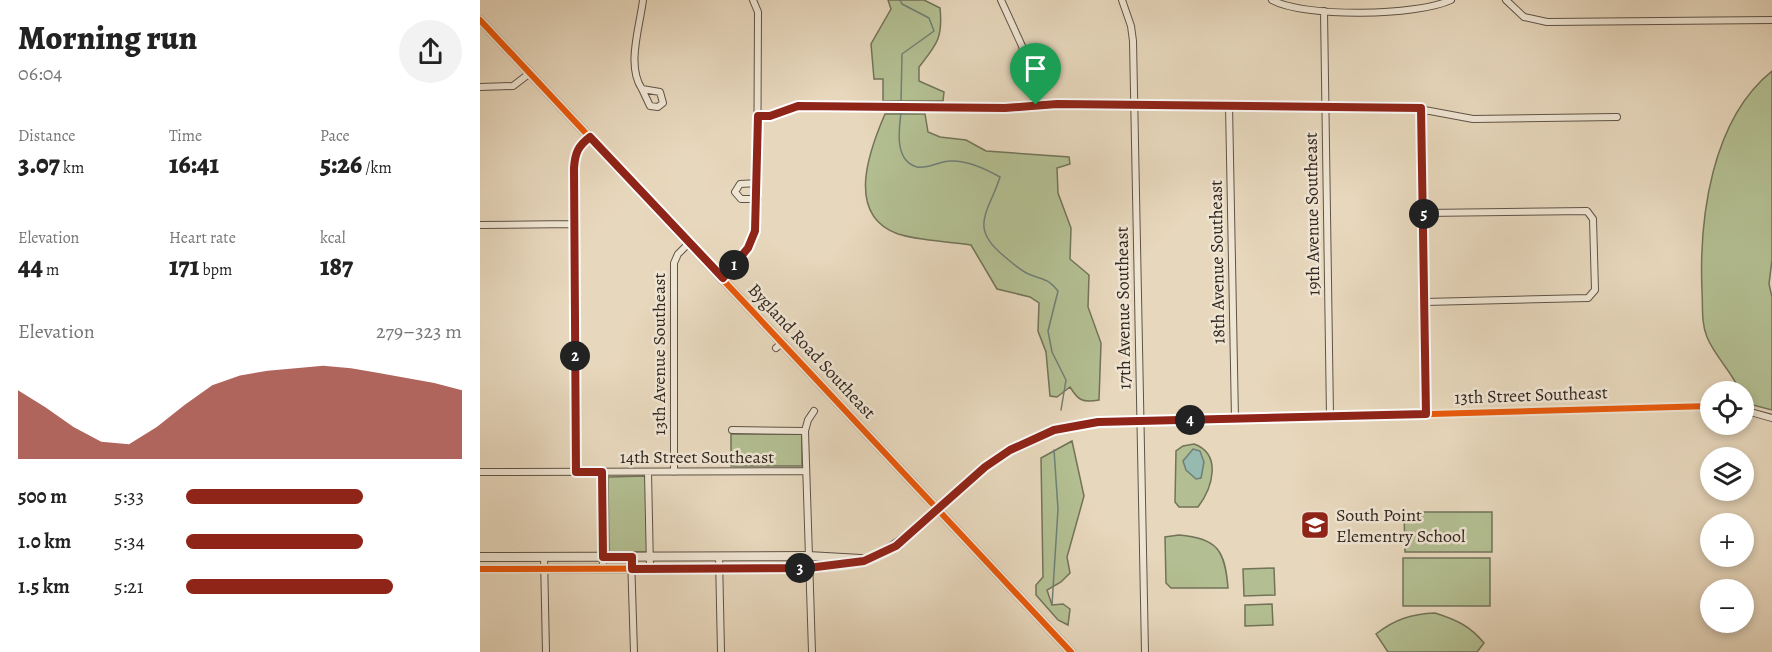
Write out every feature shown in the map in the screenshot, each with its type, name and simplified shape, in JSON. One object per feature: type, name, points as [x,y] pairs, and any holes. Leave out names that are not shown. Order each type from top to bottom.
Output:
[{"type":"street","points":[[642,89],[636,79],[634,66],[643,0]]},
{"type":"street","points":[[723,278],[753,239],[758,200],[758,12],[753,0]]},
{"type":"street","points":[[1001,0],[1022,46],[1036,105]]},
{"type":"street","name":"17th Avenue Southeast","points":[[1122,0],[1131,26],[1134,105],[1145,652]]},
{"type":"street","points":[[1272,0],[1298,10],[1324,11],[1412,10],[1438,6],[1451,0]]},
{"type":"street","points":[[1506,0],[1524,16],[1547,22],[1772,20]]},
{"type":"street","name":"19th Avenue Southeast","points":[[1324,11],[1330,416]]},
{"type":"street","name":"Bygland Road Southeast","points":[[480,20],[1071,652]]},
{"type":"street","points":[[480,87],[513,86],[530,73]]},
{"type":"street","points":[[758,116],[770,116],[798,106],[1005,108],[1036,105],[1325,105],[1421,108],[1473,118],[1617,117]]},
{"type":"street","name":"18th Avenue Southeast","points":[[1229,105],[1235,418]]},
{"type":"street","points":[[1421,108],[1426,414]]},
{"type":"street","points":[[576,472],[574,224],[576,153],[590,137]]},
{"type":"street","points":[[758,183],[740,184],[735,192],[741,199],[758,200]]},
{"type":"street","points":[[1424,213],[1587,211],[1593,219],[1595,290],[1588,298],[1425,302]]},
{"type":"street","points":[[480,225],[574,224]]},
{"type":"street","name":"13th Avenue Southeast","points":[[674,472],[674,263],[678,254],[690,242]]},
{"type":"street","points":[[776,348],[783,342]]},
{"type":"street","name":"13th Street Southeast","points":[[938,508],[985,467],[1035,438],[1083,424],[1700,406]]},
{"type":"street","points":[[812,652],[805,431],[807,420],[814,411]]},
{"type":"street","points":[[1754,413],[1772,418]]},
{"type":"street","points":[[732,430],[805,431]]},
{"type":"street","name":"14th Street Southeast","points":[[480,472],[806,471]]},
{"type":"street","points":[[602,472],[603,569]]},
{"type":"street","points":[[648,472],[650,568]]},
{"type":"street","points":[[480,569],[808,568],[855,564],[875,558],[896,546],[938,508]]},
{"type":"street","points":[[719,556],[721,652]]},
{"type":"street","points":[[480,557],[808,556],[875,558]]},
{"type":"street","points":[[544,557],[546,652]]},
{"type":"street","points":[[632,557],[634,652]]},
{"type":"green space","points":[[888,0],[924,0],[940,8],[939,34],[934,46],[919,67],[919,81],[944,92],[943,101],[883,101],[883,79],[874,79],[871,44],[891,9]]},
{"type":"green space","points":[[1772,71],[1772,260],[1769,284],[1772,297],[1772,410],[1754,405],[1754,381],[1734,381],[1710,344],[1703,320],[1703,233],[1713,172],[1722,143],[1735,116],[1751,92]]},
{"type":"green space","points":[[885,114],[925,114],[928,132],[940,137],[966,140],[986,151],[1069,157],[1070,164],[1057,168],[1058,193],[1071,228],[1070,259],[1089,275],[1088,307],[1101,343],[1099,400],[1081,400],[1070,387],[1057,397],[1050,396],[1046,352],[1038,331],[1039,303],[1030,297],[997,289],[971,245],[898,234],[882,225],[871,212],[866,197],[868,163]]},
{"type":"green space","points":[[731,434],[802,434],[802,466],[731,466]]},
{"type":"green space","points":[[1072,441],[1084,496],[1067,557],[1070,573],[1061,582],[1047,590],[1052,605],[1063,604],[1070,609],[1068,625],[1058,620],[1036,595],[1036,585],[1043,577],[1041,458]]},
{"type":"green space","points":[[1194,444],[1209,455],[1212,463],[1211,481],[1198,507],[1179,507],[1175,502],[1176,451],[1183,446]]},
{"type":"green space","points":[[647,476],[649,552],[609,552],[608,477]]},
{"type":"green space","points":[[1404,512],[1492,512],[1492,552],[1405,552]]},
{"type":"green space","points":[[1179,535],[1203,539],[1217,549],[1225,565],[1228,588],[1171,588],[1166,583],[1165,537]]},
{"type":"green space","points":[[1403,558],[1490,558],[1490,606],[1403,606]]},
{"type":"green space","points":[[1274,568],[1275,595],[1244,596],[1243,569]]},
{"type":"green space","points":[[1272,604],[1273,625],[1245,626],[1245,605]]},
{"type":"green space","points":[[1435,613],[1462,624],[1484,643],[1477,652],[1388,652],[1376,634],[1404,618]]},
{"type":"water","points":[[1193,449],[1200,451],[1204,462],[1201,478],[1196,479],[1186,470],[1183,461]]},
{"type":"waterway","points":[[900,0],[902,4],[929,18],[934,31],[902,54],[901,102]]},
{"type":"waterway","points":[[901,113],[899,127],[901,151],[910,164],[921,167],[946,161],[963,162],[1000,177],[984,219],[984,227],[993,246],[1010,262],[1028,274],[1049,282],[1058,291],[1048,331],[1052,352],[1066,380],[1061,410]]},
{"type":"waterway","points":[[1052,605],[1058,509],[1054,450]]},
{"type":"cycle path","points":[[480,20],[1071,652]]},
{"type":"cycle path","points":[[480,569],[808,568],[857,563],[885,553],[900,543],[973,477],[1006,454],[1043,435],[1083,424],[1700,406]]},
{"type":"place","name":"South Point Elementry School","points":[[1315,525]]},
{"type":"route","points":[[1036,105],[1311,105],[1421,108],[1426,414],[1098,422],[1063,428],[1022,444],[997,458],[896,546],[879,556],[855,564],[808,568],[632,569],[632,557],[603,557],[602,472],[576,472],[574,168],[578,148],[590,137],[723,278],[748,248],[757,222],[758,116],[770,116],[787,108],[798,106],[1019,108],[1036,105]]}]
